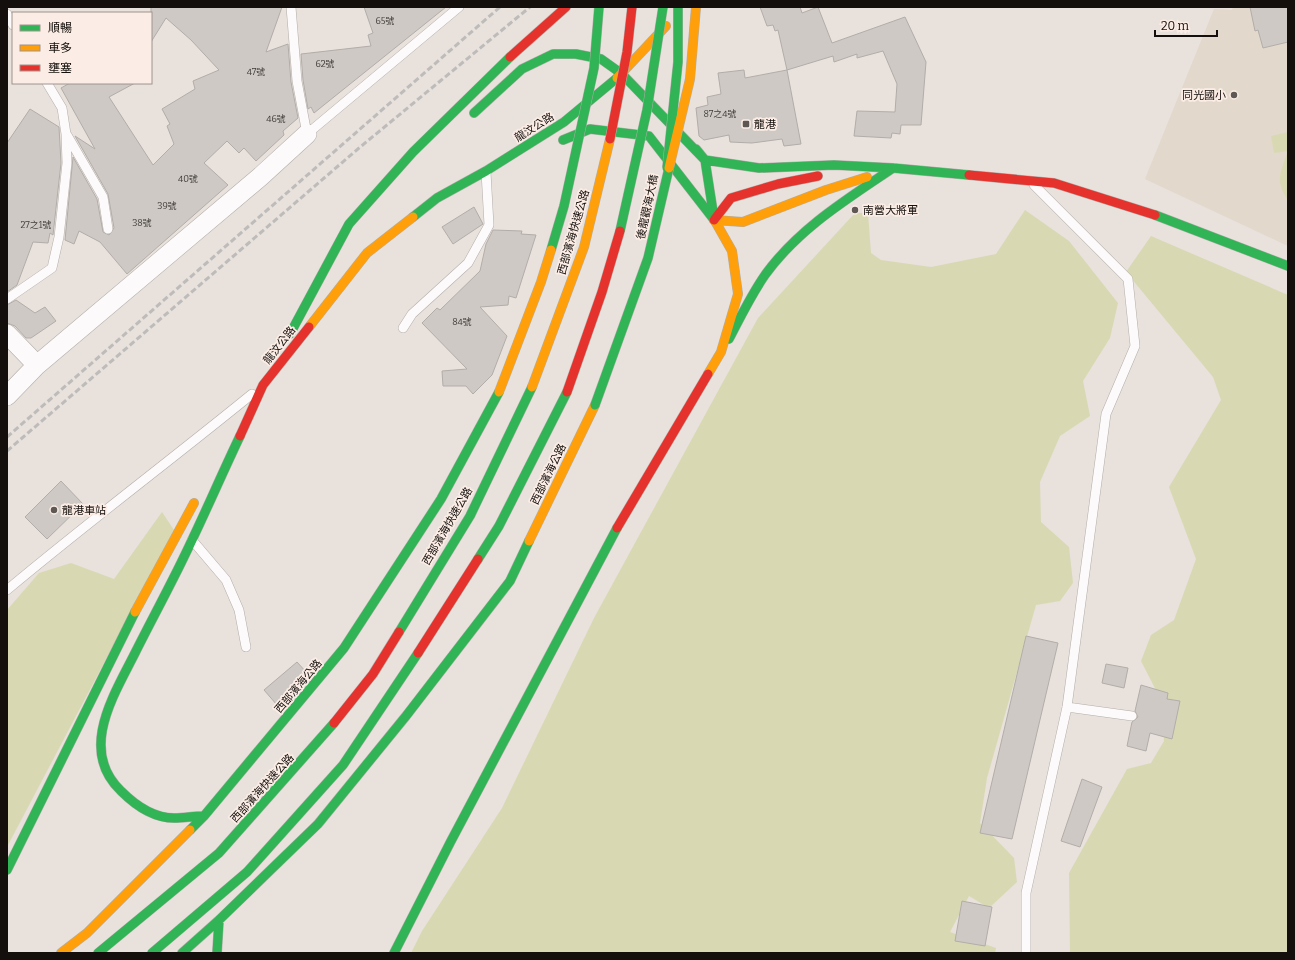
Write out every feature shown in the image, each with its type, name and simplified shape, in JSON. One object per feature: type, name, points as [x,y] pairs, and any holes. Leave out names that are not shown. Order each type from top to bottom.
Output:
[{"type":"main road","name":"龍汶公路","points":[[263,385],[349,224],[413,152],[524,43],[566,7]]},
{"type":"main road","name":"西部濱海公路","points":[[61,953],[87,933],[204,816],[344,648],[441,499],[499,392],[540,282],[564,206],[594,68],[599,7]]},
{"type":"main road","name":"西部濱海快速公路","points":[[98,953],[219,853],[317,744],[373,674],[470,516],[532,387],[558,321],[584,247],[614,121],[627,52],[632,7]]},
{"type":"main road","points":[[152,953],[247,872],[343,765],[396,688],[499,526],[567,392],[606,279],[621,229],[643,132],[656,67],[663,7]]},
{"type":"main road","points":[[622,74],[653,26],[670,7]]},
{"type":"main road","points":[[668,168],[678,62],[678,7]]},
{"type":"main road","name":"龍汶公路","points":[[263,385],[367,253],[438,198],[486,171],[564,122],[622,74],[684,7]]},
{"type":"main road","points":[[690,7],[661,46],[651,75],[657,99],[705,160],[714,220]]},
{"type":"main road","name":"後龍觀海大橋","points":[[595,405],[648,258],[690,79],[696,7]]},
{"type":"main road","points":[[468,116],[522,69],[553,54],[576,54],[601,59],[622,74],[705,160],[760,168],[834,165],[893,168],[1028,179],[1054,183],[1162,217],[1288,266]]},
{"type":"main road","points":[[622,74],[649,136],[714,220],[732,251],[738,294],[721,352]]},
{"type":"main road","points":[[413,152],[450,128]]},
{"type":"main road","points":[[556,143],[590,129],[649,136]]},
{"type":"main road","points":[[486,171],[535,151]]},
{"type":"main road","points":[[714,220],[743,222],[826,190],[893,168]]},
{"type":"main road","points":[[714,220],[731,198],[778,184],[827,174],[893,168]]},
{"type":"main road","points":[[394,953],[451,841],[620,523],[770,269],[795,240],[830,210],[893,168]]},
{"type":"main road","points":[[218,460],[263,385]]},
{"type":"main road","points":[[204,816],[170,818],[149,811],[127,798],[110,780],[102,759],[103,730],[107,708],[192,540],[263,385]]},
{"type":"main road","name":"西部濱海公路","points":[[182,953],[219,920],[318,824],[406,716],[510,581],[595,405]]},
{"type":"main road","points":[[7,870],[143,596],[199,494]]},
{"type":"main road","points":[[217,953],[219,920]]},
{"type":"street","points":[[7,396],[37,365],[260,177],[307,134]]},
{"type":"street","points":[[7,334],[37,365]]},
{"type":"lane","points":[[291,7],[297,81],[307,134],[459,7]]},
{"type":"lane","points":[[7,14],[12,23]]},
{"type":"lane","points":[[7,299],[52,268],[59,237],[67,163],[66,134],[62,108],[48,84]]},
{"type":"lane","points":[[66,134],[103,197],[108,229]]},
{"type":"lane","points":[[403,328],[412,314],[468,263],[489,225],[486,171]]},
{"type":"lane","points":[[1026,953],[1026,894],[1067,707],[1106,414],[1135,346],[1128,279],[1028,179]]},
{"type":"lane","points":[[7,590],[71,537],[101,515],[263,385]]},
{"type":"lane","points":[[192,540],[226,580],[239,610],[246,647]]},
{"type":"lane","points":[[1067,707],[1132,716]]},
{"type":"shaded area","name":"同光國小","points":[[1233,7],[1288,7],[1288,246],[1145,179],[1214,9],[1232,10]]},
{"type":"green space","points":[[1288,132],[1288,151],[1274,153],[1271,136]]},
{"type":"green space","points":[[1288,151],[1288,200],[1281,187],[1280,176]]},
{"type":"green space","points":[[1025,210],[1069,241],[1118,303],[1110,338],[1083,381],[1090,416],[1060,436],[1040,482],[1041,522],[1069,547],[1073,583],[1060,601],[1036,605],[987,778],[980,823],[1014,858],[1017,882],[989,908],[969,896],[950,932],[996,948],[995,953],[411,953],[422,931],[502,808],[594,618],[758,318],[855,213],[868,213],[871,253],[881,260],[931,267],[996,254]]},
{"type":"green space","points":[[1151,236],[1288,295],[1288,953],[1070,953],[1069,873],[1127,769],[1151,763],[1164,741],[1162,702],[1141,661],[1151,635],[1174,620],[1196,559],[1169,487],[1221,400],[1213,377],[1126,272]]},
{"type":"green space","points":[[162,512],[174,530],[7,847],[7,610],[39,573],[71,563],[114,579]]},
{"type":"building","points":[[151,7],[282,7],[266,52],[288,44],[291,82],[298,118],[283,131],[284,135],[256,161],[244,148],[239,153],[227,141],[204,163],[228,185],[127,274],[100,242],[79,231],[74,244],[65,240],[73,157],[97,199],[103,232],[109,235],[114,228],[108,194],[75,136],[95,149],[61,88],[68,84],[133,84],[109,97],[153,165],[174,144],[167,126],[170,124],[162,109],[195,89],[193,81],[219,70],[191,40],[166,18],[152,40]]},
{"type":"building","points":[[364,7],[446,7],[314,113],[311,107],[308,109],[303,80],[301,54],[371,46],[368,35],[373,33]]},
{"type":"building","points":[[760,7],[800,7],[802,13],[818,7],[832,43],[905,17],[926,62],[921,125],[901,125],[900,134],[892,133],[891,138],[854,136],[857,111],[895,112],[897,84],[883,51],[857,58],[857,54],[834,62],[833,56],[787,70],[778,30],[775,31],[773,25],[767,26]]},
{"type":"building","points":[[1250,7],[1288,7],[1288,42],[1263,48],[1258,30],[1255,31]]},
{"type":"building","points":[[744,70],[745,78],[787,70],[801,144],[784,146],[782,139],[752,143],[730,142],[729,135],[704,140],[699,136],[696,108],[708,105],[707,97],[721,94],[718,73]]},
{"type":"building","points":[[30,109],[59,127],[61,163],[53,235],[50,233],[48,243],[33,242],[17,285],[7,292],[7,143]]},
{"type":"building","points":[[474,207],[483,224],[453,244],[442,227]]},
{"type":"building","points":[[493,230],[522,231],[521,234],[536,235],[516,298],[509,296],[508,305],[480,307],[507,336],[492,375],[473,394],[466,386],[443,386],[442,371],[467,369],[422,323],[437,308],[440,310],[480,271],[486,244]]},
{"type":"building","points":[[16,300],[35,313],[45,307],[56,321],[31,338],[26,338],[15,326],[7,323],[7,305]]},
{"type":"building","name":"龍港車站","points":[[61,481],[83,504],[47,539],[25,517]]},
{"type":"building","points":[[1026,636],[1058,643],[1012,839],[980,833]]},
{"type":"building","points":[[297,662],[307,673],[290,693],[277,705],[264,690]]},
{"type":"building","points":[[1106,664],[1128,668],[1124,688],[1102,683]]},
{"type":"building","points":[[1141,685],[1168,693],[1167,699],[1180,701],[1172,739],[1150,733],[1146,751],[1127,746],[1132,722],[1138,717],[1135,711]]},
{"type":"building","points":[[1082,779],[1102,787],[1080,847],[1061,841]]},
{"type":"building","points":[[962,901],[992,907],[985,946],[955,941]]},
{"type":"railway","points":[[7,437],[500,7]]},
{"type":"railway","points":[[7,451],[359,148],[530,7]]},
{"type":"traffic: fast","points":[[551,250],[564,206],[594,68],[599,7]]},
{"type":"traffic: fast","points":[[620,231],[647,110],[663,7]]},
{"type":"traffic: fast","points":[[667,168],[678,62],[678,7]]},
{"type":"traffic: fast","points":[[474,113],[522,69],[553,54],[576,54],[601,59],[622,74],[705,160]]},
{"type":"traffic: fast","points":[[290,334],[349,224],[413,152],[510,57]]},
{"type":"traffic: fast","points":[[413,217],[437,198],[486,171],[564,122],[617,78]]},
{"type":"traffic: fast","points":[[563,140],[590,129],[649,136],[715,221]]},
{"type":"traffic: fast","points":[[696,149],[705,160],[714,218]]},
{"type":"traffic: fast","points":[[705,160],[759,168],[834,165],[893,168],[969,175]]},
{"type":"traffic: fast","points":[[595,405],[648,258],[669,168]]},
{"type":"traffic: fast","points":[[729,339],[765,275],[792,243],[841,203],[893,168]]},
{"type":"traffic: fast","points":[[1155,215],[1288,266]]},
{"type":"traffic: fast","points":[[399,632],[470,516],[532,387]]},
{"type":"traffic: fast","points":[[190,830],[204,816],[344,648],[441,499],[499,392]]},
{"type":"traffic: fast","points":[[478,559],[499,526],[567,392]]},
{"type":"traffic: fast","points":[[204,816],[178,818],[159,816],[145,810],[132,801],[121,791],[108,775],[102,758],[101,740],[104,722],[110,704],[200,523],[240,436]]},
{"type":"traffic: fast","points":[[394,953],[451,841],[617,528]]},
{"type":"traffic: fast","points":[[182,953],[219,920],[318,824],[406,716],[510,581],[529,541]]},
{"type":"traffic: fast","points":[[7,870],[135,612]]},
{"type":"traffic: fast","points":[[152,953],[247,872],[343,765],[418,653]]},
{"type":"traffic: fast","points":[[98,953],[219,853],[334,723]]},
{"type":"traffic: fast","points":[[217,953],[219,920]]},
{"type":"traffic: slow","points":[[669,168],[690,79],[696,7]]},
{"type":"traffic: slow","points":[[617,78],[666,26]]},
{"type":"traffic: slow","points":[[532,387],[584,247],[610,139]]},
{"type":"traffic: slow","points":[[714,220],[743,222],[826,190],[867,177]]},
{"type":"traffic: slow","points":[[309,327],[367,253],[413,217]]},
{"type":"traffic: slow","points":[[708,374],[721,352],[738,294],[732,251],[715,221]]},
{"type":"traffic: slow","points":[[499,392],[541,282],[551,250]]},
{"type":"traffic: slow","points":[[529,541],[595,405]]},
{"type":"traffic: slow","points":[[135,612],[194,503]]},
{"type":"traffic: slow","points":[[61,953],[87,933],[190,830]]},
{"type":"traffic: jam","points":[[510,57],[566,7]]},
{"type":"traffic: jam","points":[[610,139],[627,52],[632,7]]},
{"type":"traffic: jam","points":[[969,175],[1054,183],[1155,215]]},
{"type":"traffic: jam","points":[[714,220],[731,198],[778,184],[818,176]]},
{"type":"traffic: jam","points":[[567,392],[602,292],[620,231]]},
{"type":"traffic: jam","points":[[240,436],[263,385],[309,327]]},
{"type":"traffic: jam","points":[[617,528],[708,374]]},
{"type":"traffic: jam","points":[[418,653],[478,559]]},
{"type":"traffic: jam","points":[[334,723],[373,674],[399,632]]},
{"type":"place","name":"同光國小","points":[[1234,95]]},
{"type":"place","name":"龍港","points":[[746,124]]},
{"type":"place","name":"南營大將軍","points":[[855,210]]},
{"type":"place","name":"龍港車站","points":[[54,510]]}]
